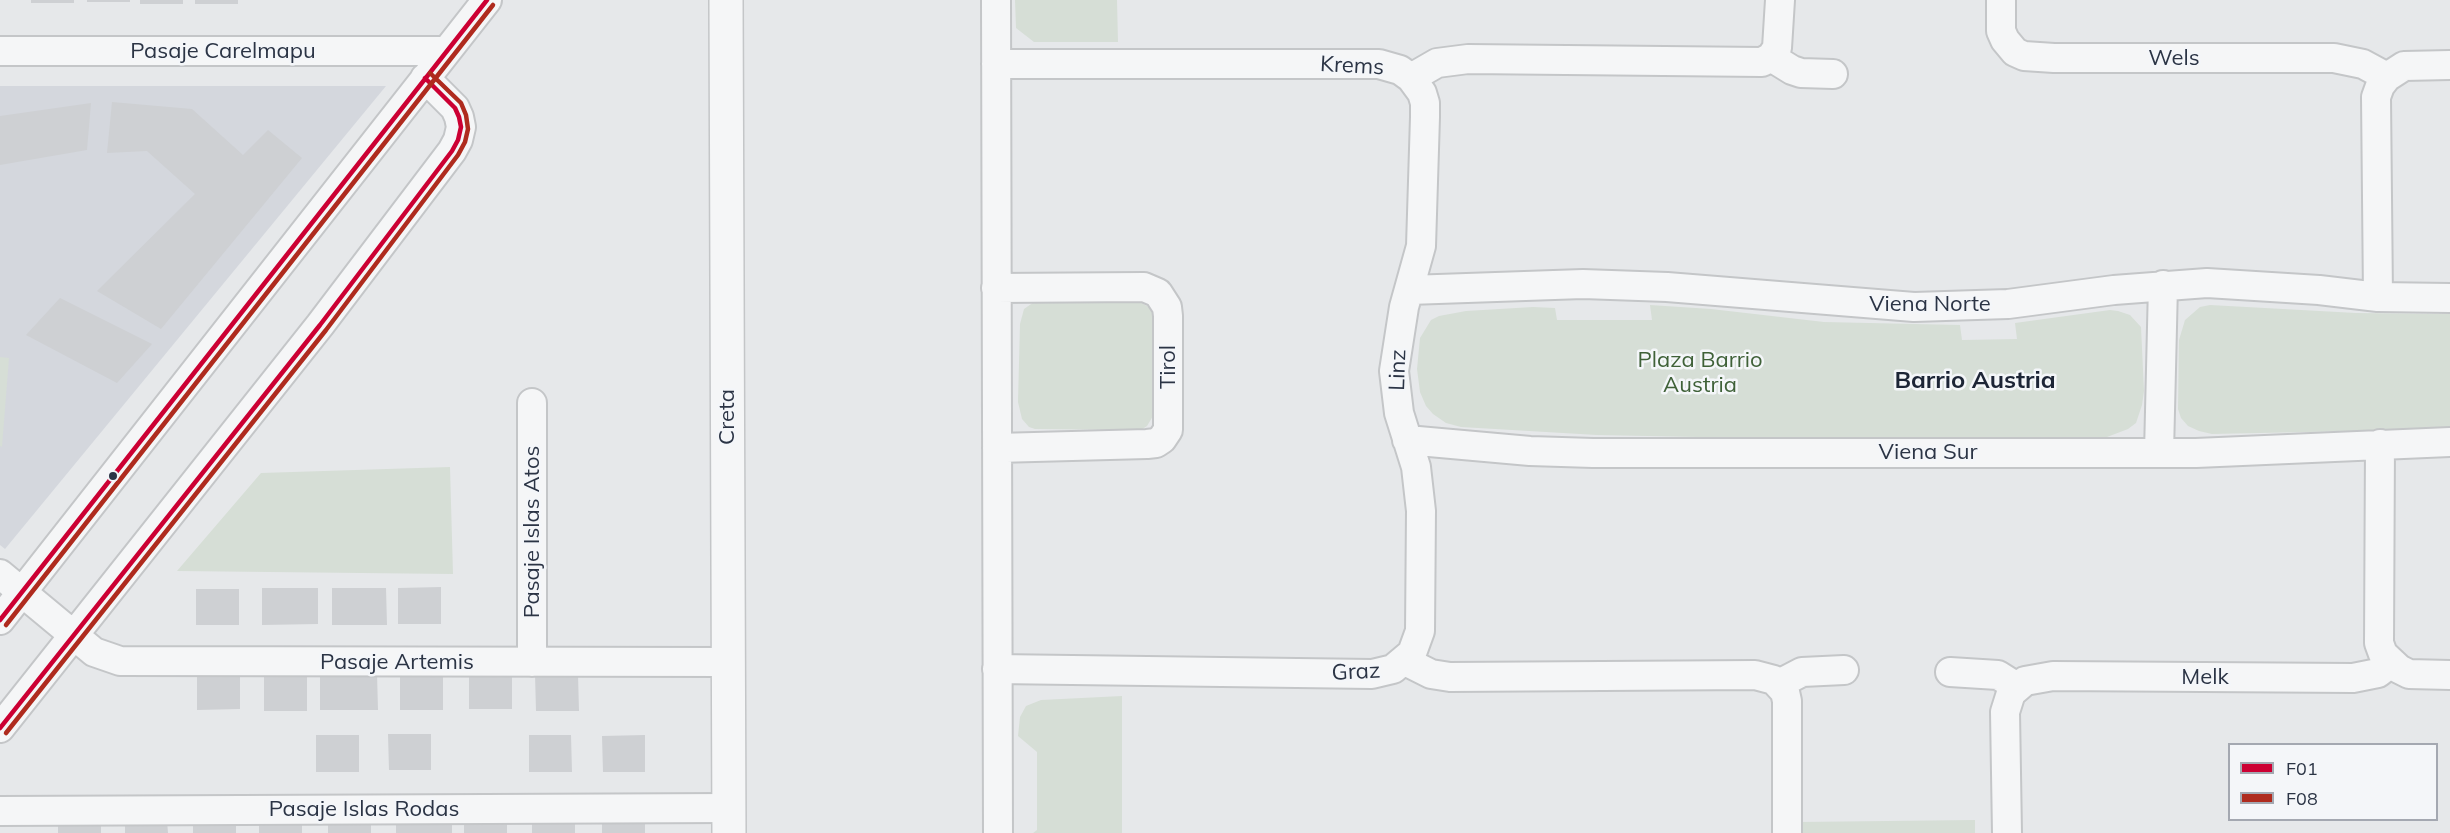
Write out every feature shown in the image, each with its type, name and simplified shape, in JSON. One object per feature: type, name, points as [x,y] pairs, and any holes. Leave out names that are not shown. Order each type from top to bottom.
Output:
[{"type":"street","points":[[0,620],[486,0]]},
{"type":"street","name":"Creta","points":[[726,0],[729,820]]},
{"type":"street","points":[[996,0],[998,833]]},
{"type":"street","points":[[1780,0],[1777,48],[1771,57],[1801,73],[1833,74]]},
{"type":"street","name":"Wels","points":[[2001,0],[2001,31],[2015,52],[2024,56],[2054,58],[2334,58],[2363,64],[2387,77]]},
{"type":"street","name":"Pasaje Carelmapu","points":[[0,51],[447,51]]},
{"type":"street","name":"Krems","points":[[996,64],[1379,64],[1400,70],[1411,78],[1437,63],[1461,60],[1752,64],[1771,57]]},
{"type":"street","points":[[2378,297],[2375,109],[2380,86],[2387,77],[2404,66],[2450,64]]},
{"type":"street","points":[[0,728],[313,334],[452,152],[461,127],[459,117],[455,108],[425,78]]},
{"type":"street","name":"Linz","points":[[1405,661],[1415,647],[1420,631],[1421,511],[1416,467],[1397,403],[1394,371],[1404,307],[1421,246],[1425,103],[1422,93],[1411,78]]},
{"type":"street","name":"Viena Norte","points":[[1409,290],[1583,284],[1667,286],[1914,307],[2008,304],[2163,285],[2207,283],[2378,297],[2450,298]]},
{"type":"street","points":[[2159,453],[2163,285]]},
{"type":"street","name":"Tirol","points":[[996,288],[1144,287],[1158,293],[1164,300],[1168,316],[1168,430],[1162,439],[1156,443],[1147,444],[997,448]]},
{"type":"street","name":"Pasaje Islas Atos","points":[[532,403],[532,662]]},
{"type":"street","name":"Viena Sur","points":[[1407,440],[1530,451],[1593,453],[2243,452],[2450,442]]},
{"type":"street","points":[[2380,444],[2379,644],[2391,663],[2409,674],[2450,675]]},
{"type":"street","name":"Pasaje Artemis","points":[[0,574],[94,652],[111,659],[133,662],[728,662]]},
{"type":"street","name":"Graz","points":[[997,669],[1372,674],[1393,669],[1405,661],[1431,674],[1450,677],[1755,675],[1768,677],[1779,684]]},
{"type":"street","name":"Melk","points":[[2017,687],[2036,678],[2053,676],[2353,678],[2378,673],[2391,663]]},
{"type":"street","points":[[1787,833],[1788,711],[1785,692],[1779,684],[1802,672],[1844,670]]},
{"type":"street","points":[[1950,672],[1998,675],[2017,687],[2011,693],[2006,712],[2007,833]]},
{"type":"street","name":"Pasaje Islas Rodas","points":[[0,811],[729,820]]},
{"type":"shaded area","points":[[0,86],[386,86],[5,549],[0,545]]},
{"type":"green space","points":[[1015,0],[1117,0],[1118,42],[1034,42],[1016,28]]},
{"type":"green space","points":[[1034,302],[1141,303],[1153,309],[1156,319],[1156,411],[1147,426],[1141,430],[1035,429],[1029,427],[1022,419],[1018,402],[1020,324],[1024,309]]},
{"type":"green space","name":"Plaza Barrio Austria","points":[[1650,305],[1711,309],[1824,322],[1960,325],[1962,340],[2017,339],[2015,323],[2110,310],[2118,311],[2130,315],[2141,327],[2144,391],[2142,405],[2136,423],[2128,429],[2107,437],[1798,439],[1597,435],[1461,427],[1446,423],[1433,414],[1426,406],[1420,392],[1417,369],[1420,338],[1431,320],[1439,316],[1466,311],[1533,307],[1555,308],[1557,320],[1652,320]]},
{"type":"green space","points":[[2210,305],[2356,313],[2450,314],[2450,429],[2212,434],[2188,426],[2181,418],[2178,409],[2179,340],[2185,320],[2200,307]]},
{"type":"green space","points":[[0,357],[9,358],[2,447],[0,446]]},
{"type":"green space","points":[[450,467],[453,574],[177,571],[261,473]]},
{"type":"green space","points":[[1122,696],[1122,833],[1033,833],[1037,830],[1037,752],[1018,736],[1020,717],[1026,706],[1041,700]]},
{"type":"green space","points":[[1975,820],[1975,833],[1798,833],[1798,822]]},
{"type":"building","points":[[31,0],[74,0],[74,3],[31,3]]},
{"type":"building","points":[[87,0],[130,0],[130,2],[87,2]]},
{"type":"building","points":[[140,0],[183,0],[183,4],[140,4]]},
{"type":"building","points":[[195,0],[238,0],[238,4],[195,4]]},
{"type":"building","points":[[112,102],[192,109],[243,155],[268,130],[302,158],[161,329],[97,291],[195,194],[147,151],[107,153]]},
{"type":"building","points":[[91,103],[87,150],[0,165],[0,116]]},
{"type":"building","points":[[60,298],[152,344],[117,383],[26,335]]},
{"type":"building","points":[[441,587],[441,624],[398,624],[398,588]]},
{"type":"building","points":[[262,588],[318,588],[318,624],[262,625]]},
{"type":"building","points":[[332,588],[386,588],[387,625],[332,625]]},
{"type":"building","points":[[196,589],[239,589],[239,625],[196,625]]},
{"type":"building","points":[[197,673],[240,673],[240,709],[197,710]]},
{"type":"building","points":[[377,673],[378,710],[320,710],[320,674]]},
{"type":"building","points":[[443,673],[443,710],[400,710],[400,674]]},
{"type":"building","points":[[469,673],[512,673],[512,709],[469,709]]},
{"type":"building","points":[[264,674],[307,674],[307,711],[264,711]]},
{"type":"building","points":[[535,674],[578,674],[579,711],[536,711]]},
{"type":"building","points":[[388,734],[431,734],[431,770],[389,770]]},
{"type":"building","points":[[316,735],[359,735],[359,772],[316,772]]},
{"type":"building","points":[[529,735],[571,735],[572,772],[529,772]]},
{"type":"building","points":[[645,735],[645,772],[603,772],[602,736]]},
{"type":"building","points":[[58,821],[101,821],[101,833],[58,833]]},
{"type":"building","points":[[125,821],[167,821],[168,833],[125,833]]},
{"type":"building","points":[[193,821],[236,821],[236,833],[193,833]]},
{"type":"building","points":[[328,821],[371,821],[371,833],[328,833]]},
{"type":"building","points":[[396,821],[452,821],[452,833],[396,833]]},
{"type":"building","points":[[464,821],[507,821],[507,833],[464,833]]},
{"type":"building","points":[[532,821],[575,821],[575,833],[532,833]]},
{"type":"building","points":[[302,822],[302,833],[259,833],[259,823]]},
{"type":"building","points":[[602,822],[645,822],[645,833],[602,833]]},
{"type":"transit line","name":"F01","points":[[0,620],[487,0]]},
{"type":"transit line","name":"F08","points":[[6,625],[493,5]]},
{"type":"transit line","name":"F08","points":[[6,733],[326,330],[458,155],[465,142],[468,129],[466,115],[461,103],[430,73]]},
{"type":"transit line","name":"F01","points":[[0,728],[320,325],[452,151],[461,127],[459,117],[455,108],[425,78]]},
{"type":"district","name":"Barrio Austria","points":[[1975,381]]}]
